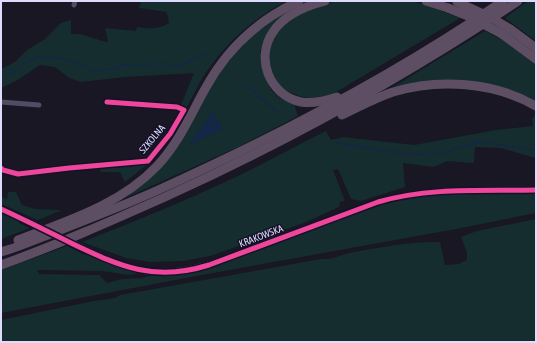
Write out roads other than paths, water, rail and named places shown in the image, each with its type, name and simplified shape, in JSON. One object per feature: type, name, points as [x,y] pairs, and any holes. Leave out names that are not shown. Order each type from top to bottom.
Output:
[{"type":"highway","points":[[1,247],[102,206],[124,194],[140,182],[169,152],[184,129],[216,70],[232,49],[264,21],[277,12],[299,1]]},
{"type":"highway","points":[[325,1],[299,11],[285,19],[269,38],[264,59],[270,80],[277,88],[290,98],[302,102],[312,103],[325,101],[357,90]]},
{"type":"highway","points":[[426,1],[453,4],[490,17],[510,29],[536,48]]},
{"type":"highway","points":[[1,252],[74,225],[145,196],[252,147],[357,90],[452,34],[503,1]]},
{"type":"highway","points":[[1,265],[52,246],[132,212],[222,171],[311,126],[387,84],[462,38],[518,1]]},
{"type":"highway","points":[[453,4],[474,19],[502,34],[536,59]]},
{"type":"highway","points":[[311,126],[341,116],[392,92],[431,85],[460,85],[490,89],[514,96],[536,106]]},
{"type":"street","points":[[1,102],[39,105]]},
{"type":"street","name":"SZKOLNA","points":[[1,168],[3,170],[18,174],[148,161],[170,134],[184,110],[177,107],[107,102]]},
{"type":"street","name":"KRAKOWSKA","points":[[1,209],[112,262],[133,269],[154,272],[182,271],[209,265],[395,197],[443,192],[536,190]]},
{"type":"water","points":[[213,111],[222,129],[189,145]]},
{"type":"waterway","points":[[1,77],[13,72],[26,62],[37,57],[61,58],[93,70],[112,69],[123,65],[166,64],[178,66],[208,53]]},
{"type":"waterway","points":[[246,85],[277,112]]},
{"type":"waterway","points":[[337,143],[423,155],[443,153],[477,142],[536,150]]}]
